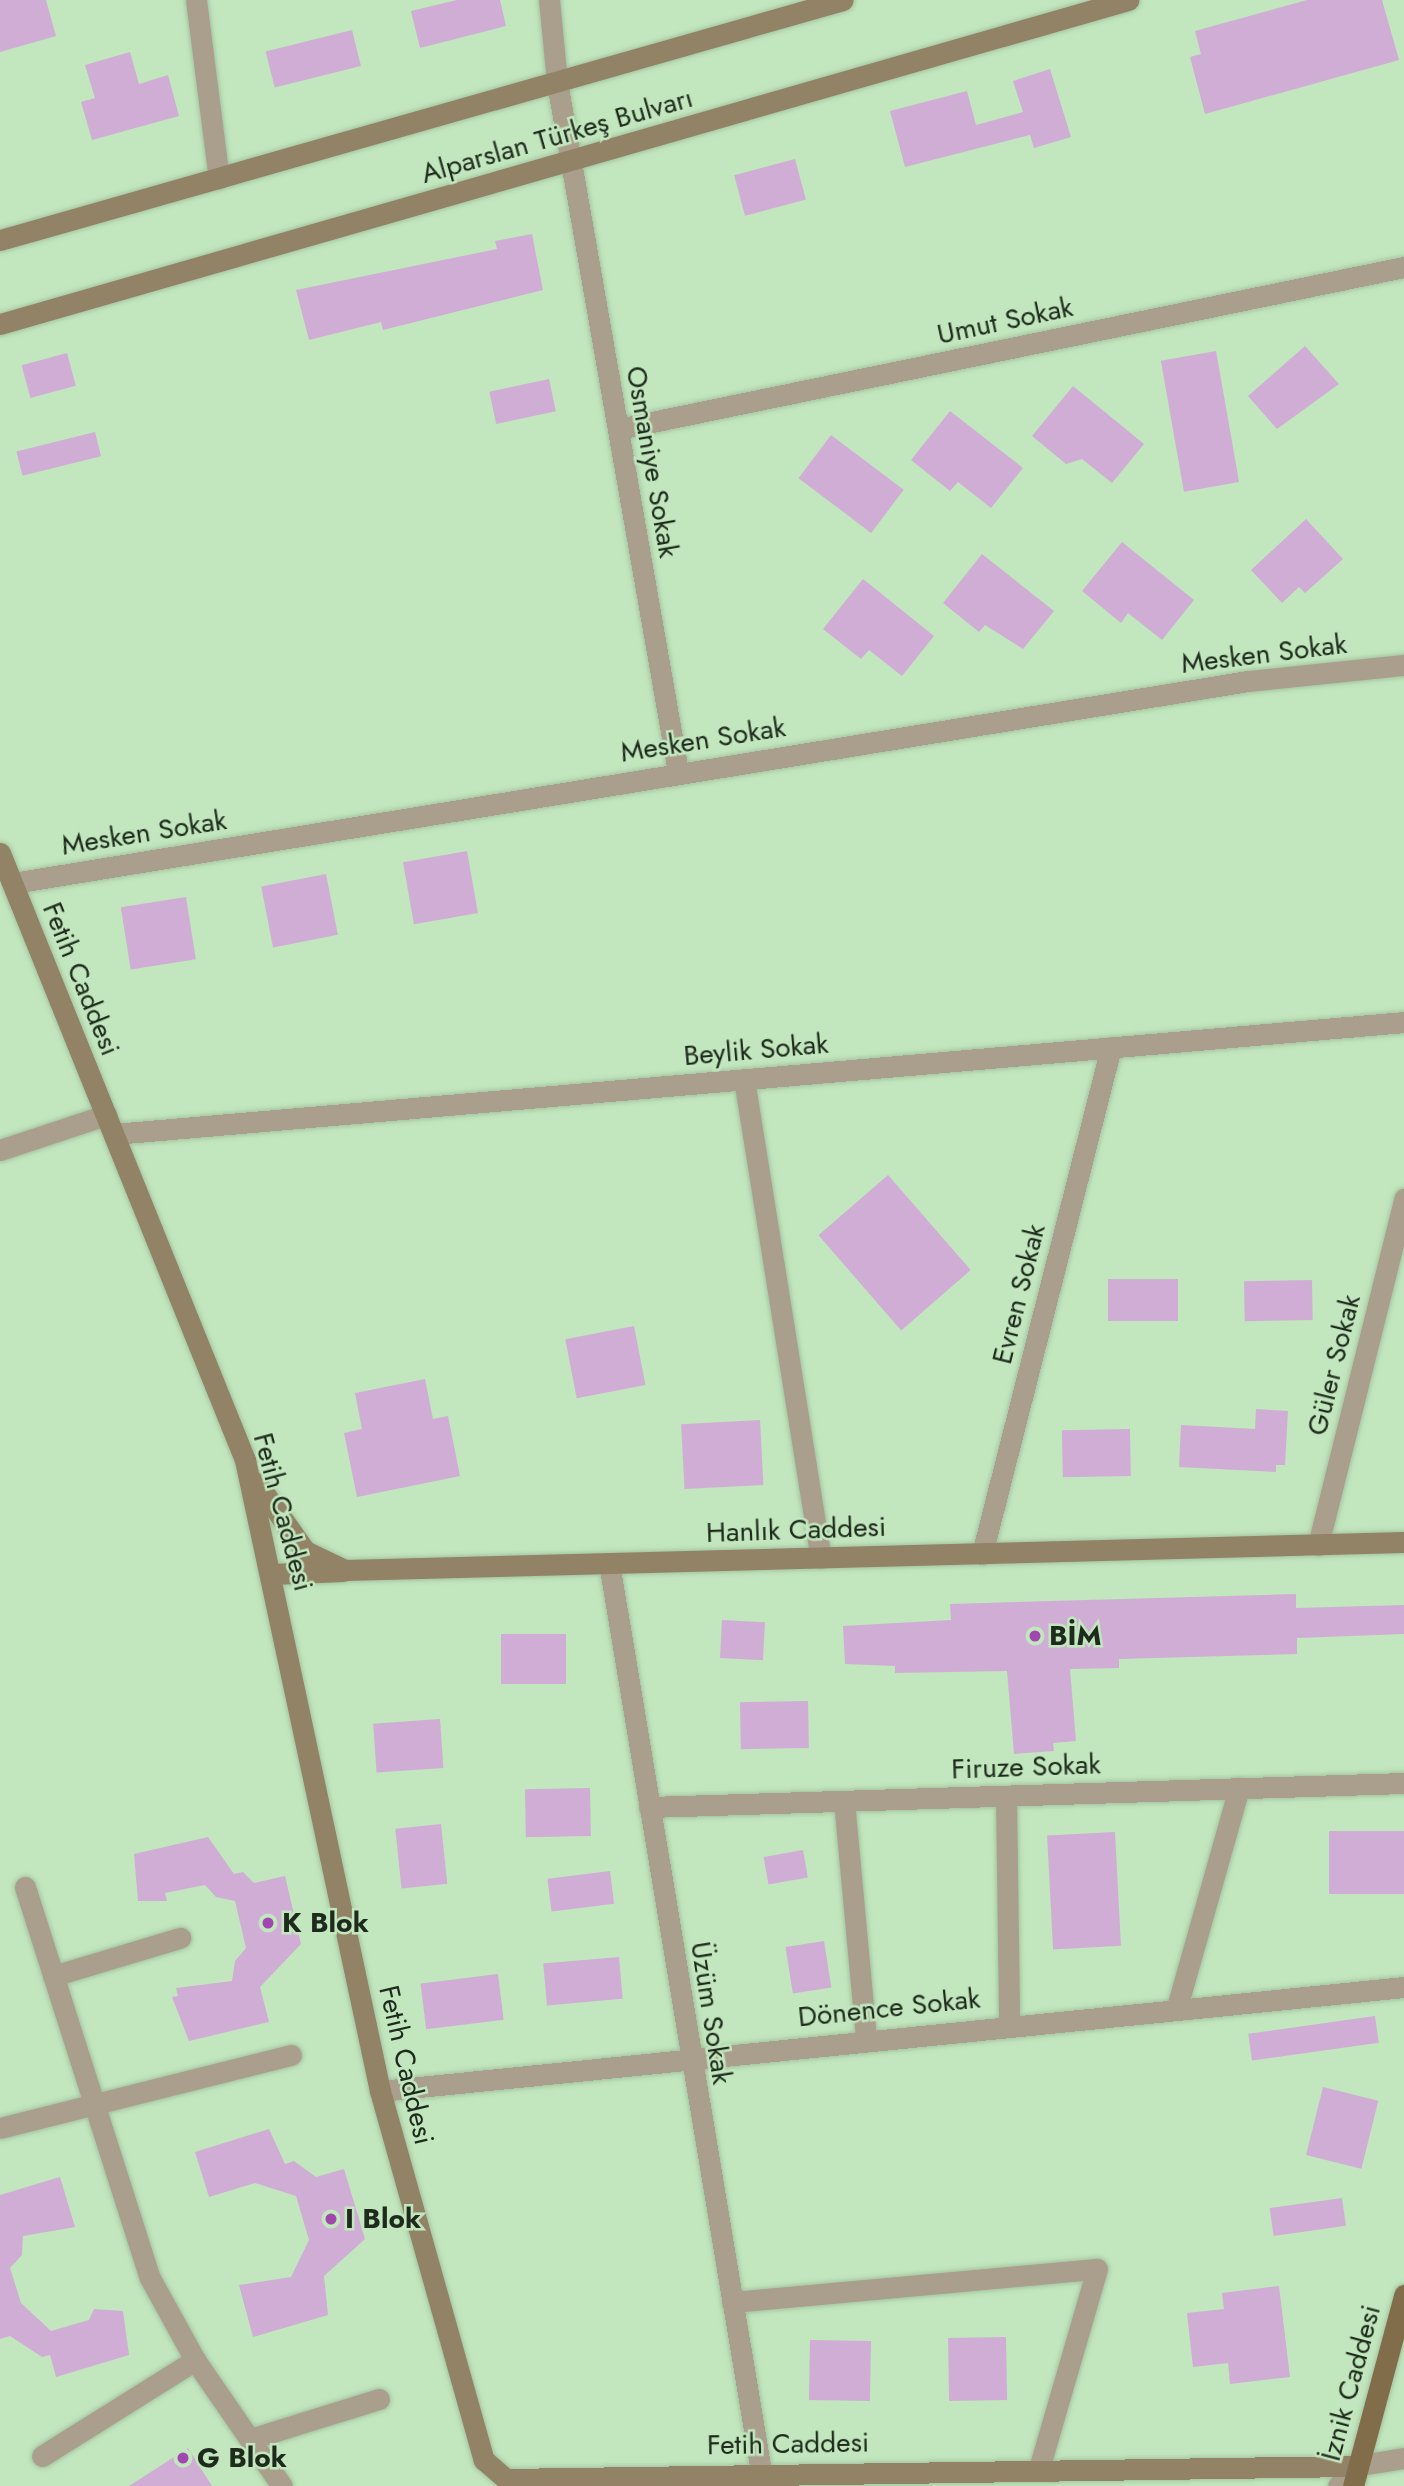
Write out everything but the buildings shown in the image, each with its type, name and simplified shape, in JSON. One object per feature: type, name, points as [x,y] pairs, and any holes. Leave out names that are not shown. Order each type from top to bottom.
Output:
[{"type":"main road","name":"İznik Caddesi","points":[[1354,2476],[1404,2295]]},
{"type":"street","points":[[195,0],[219,179]]},
{"type":"street","name":"Osmaniye Sokak","points":[[548,0],[557,82],[678,772]]},
{"type":"street","name":"Alparslan Türkeş Bulvarı","points":[[0,240],[843,0]]},
{"type":"street","name":"Alparslan Türkeş Bulvarı","points":[[0,324],[1128,0]]},
{"type":"street","name":"Umut Sokak","points":[[618,429],[1404,267]]},
{"type":"street","name":"Mesken Sokak","points":[[13,883],[678,772],[1248,681],[1404,665]]},
{"type":"street","name":"Fetih Caddesi","points":[[0,853],[245,1460],[272,1574],[380,2091],[484,2460],[506,2479],[761,2471],[1039,2469],[1354,2476]]},
{"type":"street","name":"Beylik Sokak","points":[[0,1150],[110,1124],[744,1079],[1404,1022]]},
{"type":"street","name":"Evren Sokak","points":[[982,1554],[1111,1047]]},
{"type":"street","points":[[744,1079],[821,1558]]},
{"type":"street","name":"Güler Sokak","points":[[1318,1545],[1404,1199]]},
{"type":"street","name":"Hanlık Caddesi","points":[[245,1460],[289,1534],[305,1551],[345,1570],[1404,1542]]},
{"type":"street","name":"Üzüm Sokak","points":[[609,1563],[761,2471]]},
{"type":"street","points":[[272,1574],[345,1570]]},
{"type":"street","name":"Firuze Sokak","points":[[649,1807],[1404,1783]]},
{"type":"street","points":[[1177,2007],[1239,1788]]},
{"type":"street","points":[[1006,1796],[1009,2024]]},
{"type":"street","points":[[844,1801],[866,2038]]},
{"type":"street","points":[[25,1887],[150,2278],[195,2360],[282,2486]]},
{"type":"street","points":[[53,1976],[180,1938]]},
{"type":"street","name":"Dönence Sokak","points":[[380,2091],[866,2038],[1404,1987]]},
{"type":"street","points":[[0,2128],[94,2102],[291,2055]]},
{"type":"street","points":[[732,2302],[1097,2269],[1039,2469]]},
{"type":"street","points":[[42,2456],[195,2360]]},
{"type":"street","points":[[250,2439],[379,2399]]},
{"type":"street","points":[[1338,2486],[1354,2476],[1404,2458]]},
{"type":"place","name":"BİM","points":[[1035,1636]]},
{"type":"place","name":"K Blok","points":[[268,1923]]},
{"type":"place","name":"I Blok","points":[[331,2219]]},
{"type":"place","name":"G Blok","points":[[183,2458]]}]
